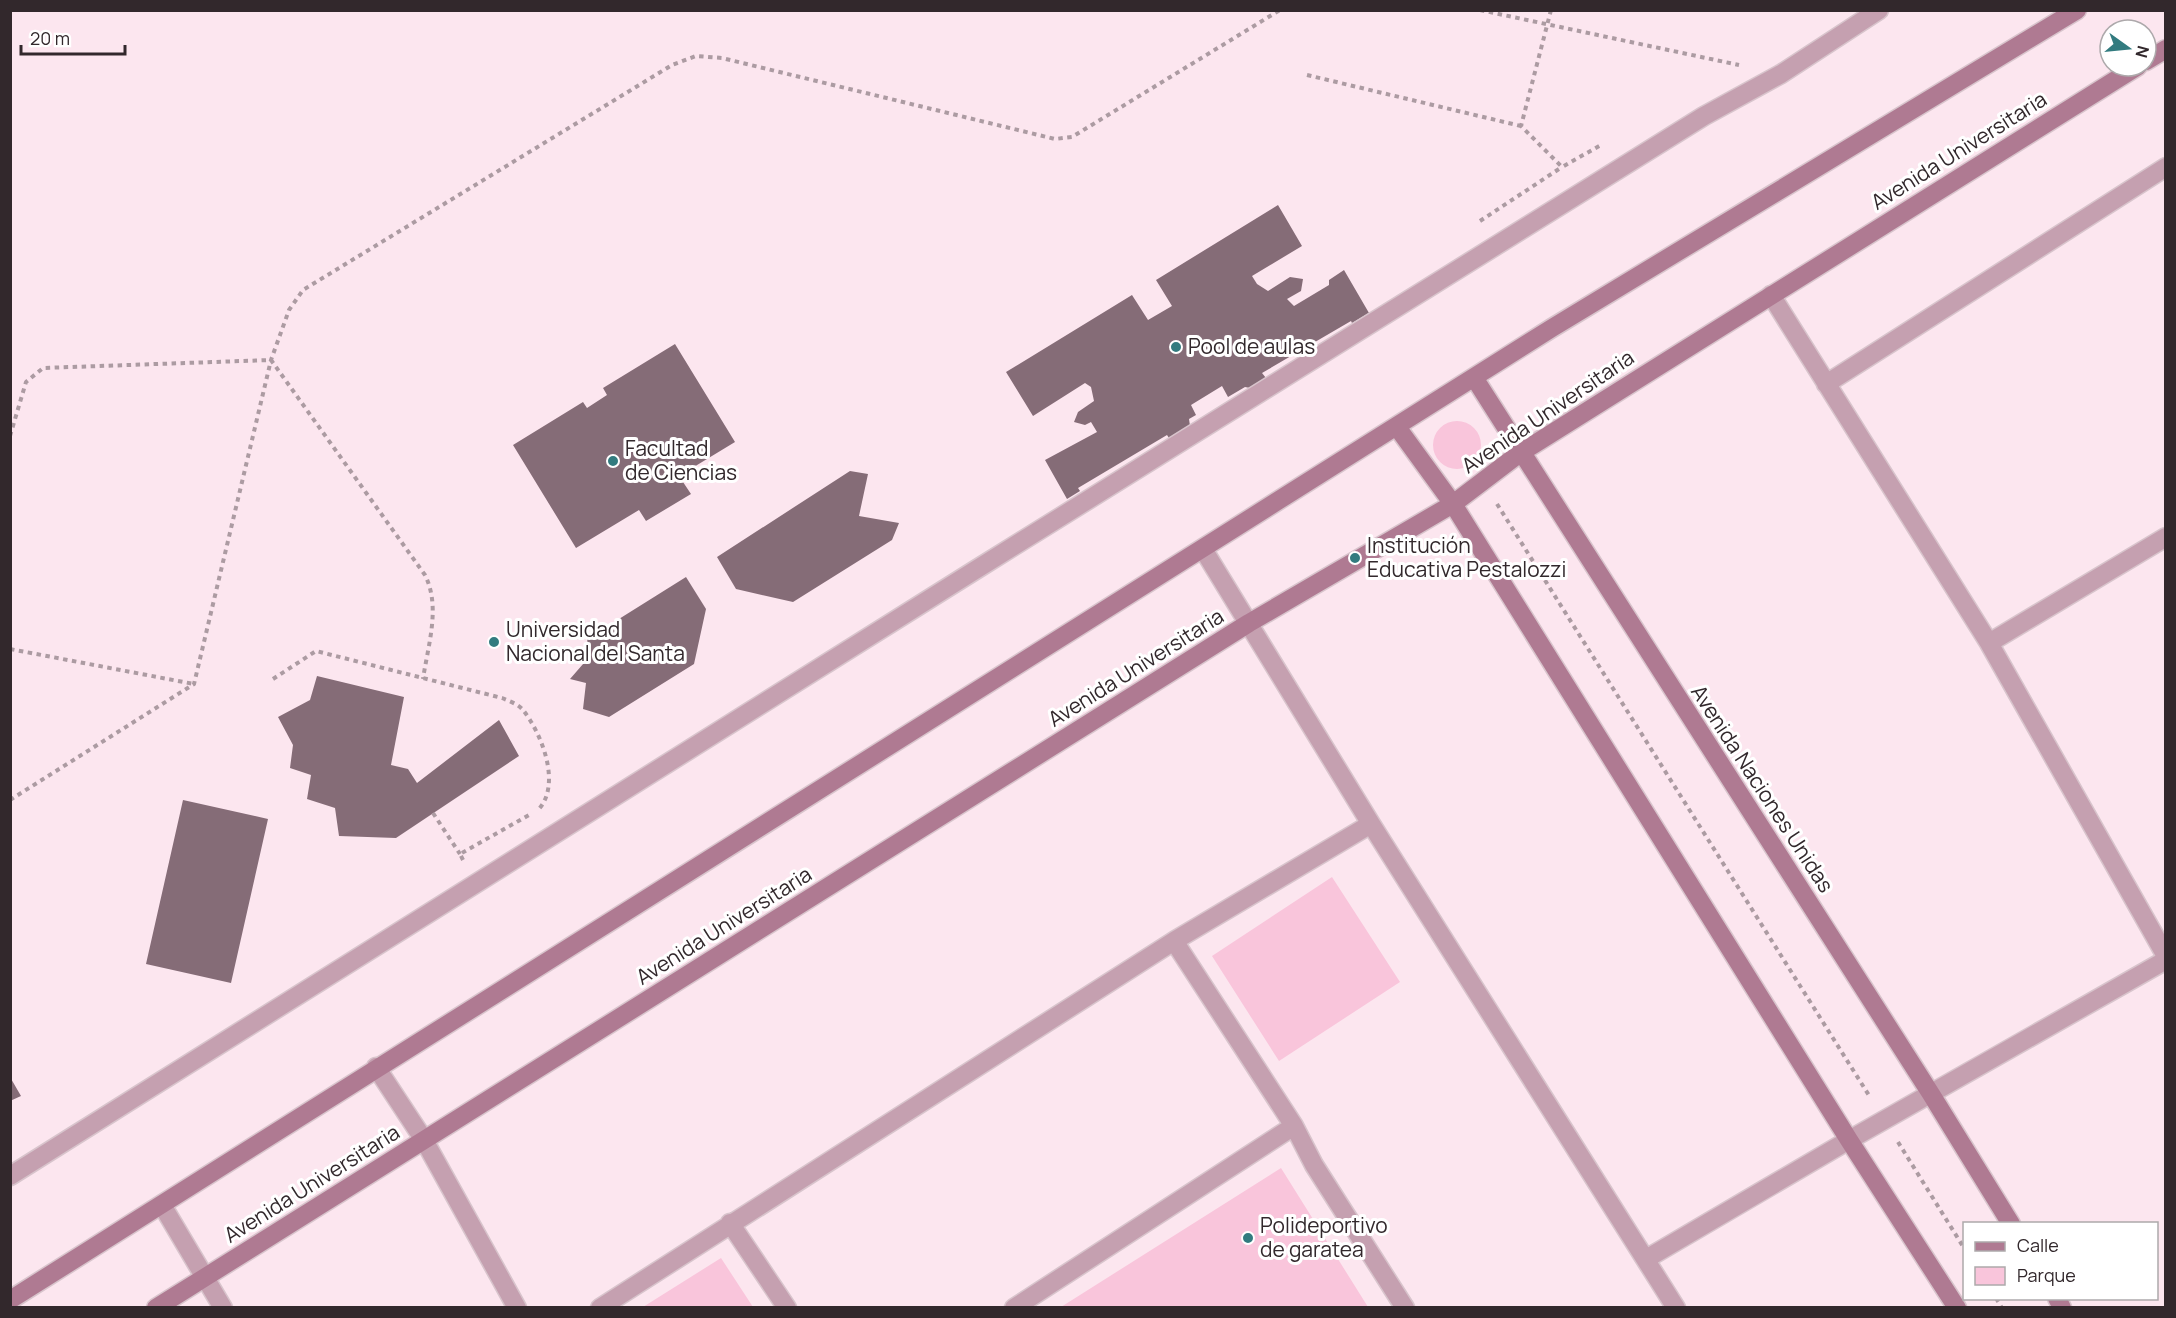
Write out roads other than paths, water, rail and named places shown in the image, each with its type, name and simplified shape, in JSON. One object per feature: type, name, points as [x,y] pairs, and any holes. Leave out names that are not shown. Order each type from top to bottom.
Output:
[{"type":"main road","points":[[10,1300],[162,1206],[376,1067],[1475,379],[1552,328],[2076,10]]},
{"type":"main road","name":"Avenida Universitaria","points":[[156,1308],[1249,624],[1452,504],[1520,453],[2119,78]]},
{"type":"main road","name":"Avenida Naciones Unidas","points":[[1475,379],[1520,453],[1931,1094],[2010,1222]]},
{"type":"main road","points":[[1397,428],[1452,504],[1849,1140],[1957,1308]]},
{"type":"street","points":[[10,1176],[1704,116],[1781,74],[1879,10]]},
{"type":"street","points":[[1826,384],[2166,167]]},
{"type":"street","points":[[1646,1259],[2166,958],[1989,643],[1771,295]]},
{"type":"street","points":[[1989,643],[2166,537]]},
{"type":"street","points":[[1203,549],[1371,824],[1676,1308]]},
{"type":"street","points":[[600,1308],[1174,942],[1371,824]]},
{"type":"street","points":[[1174,942],[1294,1126],[1314,1165],[1405,1308]]},
{"type":"street","points":[[376,1067],[424,1140],[517,1308]]},
{"type":"street","points":[[1014,1308],[1294,1126]]},
{"type":"street","points":[[162,1206],[224,1308]]},
{"type":"street","points":[[730,1223],[787,1308]]},
{"type":"place","name":"Pool de aulas","points":[[1176,347]]},
{"type":"place","name":"Facultad de Ciencias","points":[[613,461]]},
{"type":"place","name":"Institución Educativa Pestalozzi","points":[[1355,558]]},
{"type":"place","name":"Universidad Nacional del Santa","points":[[494,642]]},
{"type":"place","name":"Polideportivo de garatea","points":[[1248,1238]]}]
